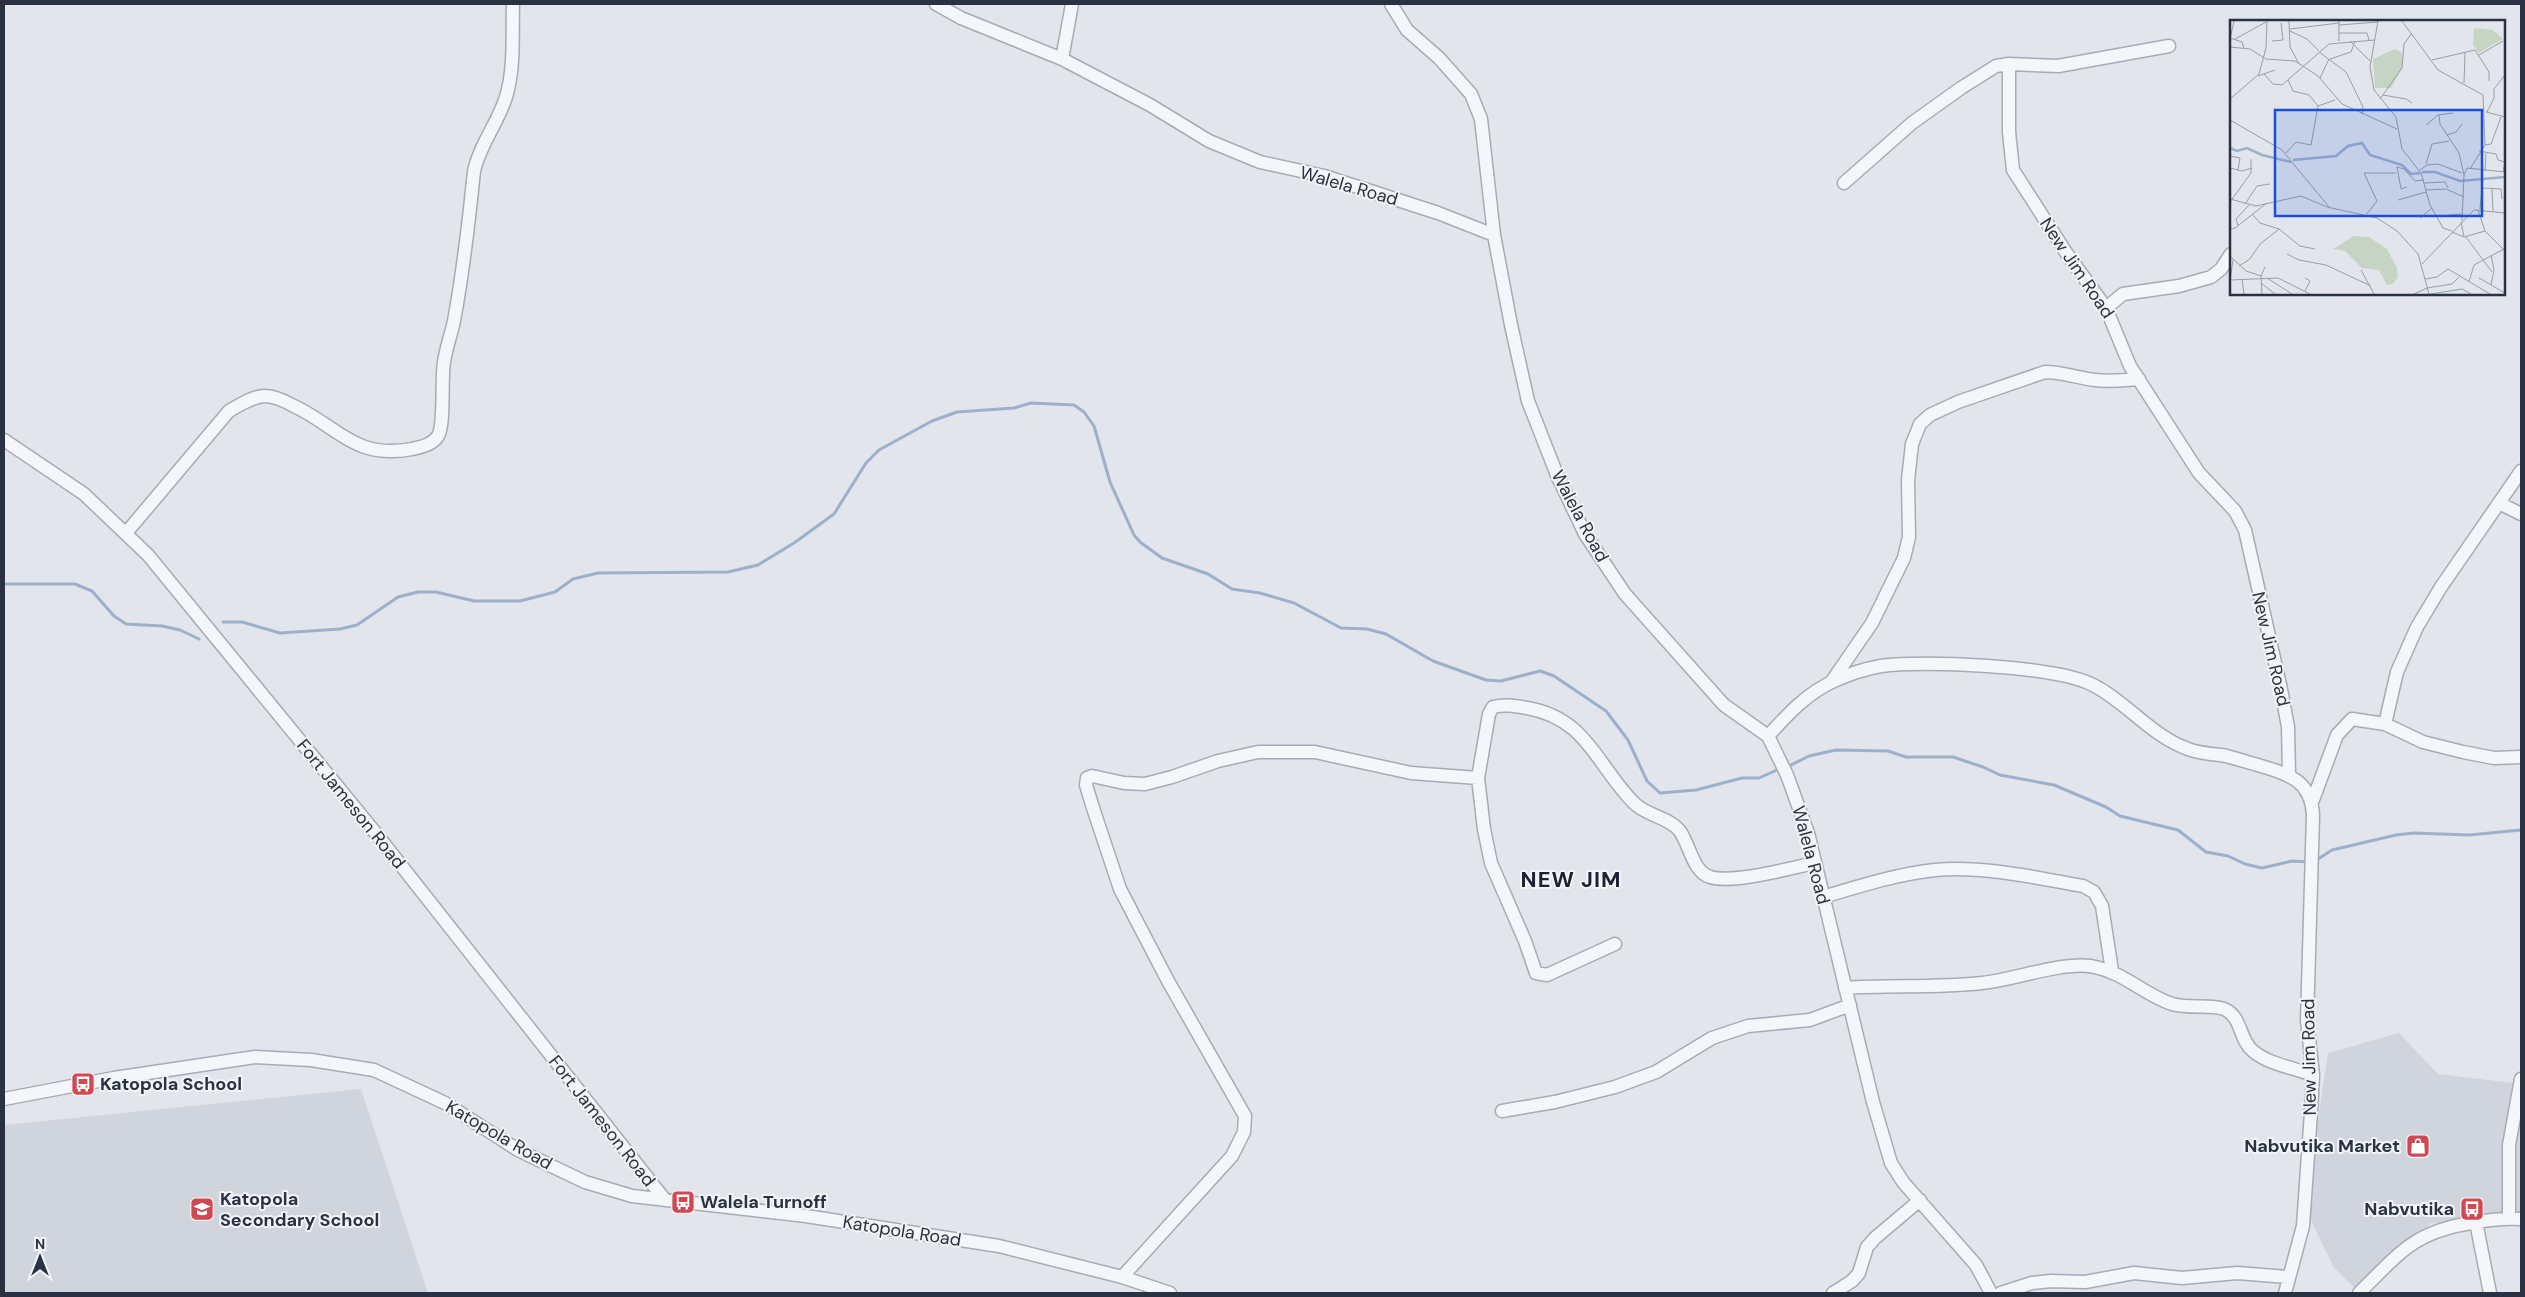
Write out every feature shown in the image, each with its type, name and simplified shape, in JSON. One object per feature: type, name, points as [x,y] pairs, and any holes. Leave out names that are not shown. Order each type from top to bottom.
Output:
[{"type":"street","points":[[126,533],[230,411],[250,400],[264,396],[279,398],[310,413],[332,431],[352,442],[376,450],[404,450],[426,446],[437,438],[442,426],[441,406],[444,362],[454,323],[463,268],[477,156],[506,98],[511,74],[513,4]]},
{"type":"street","name":"Walela Road","points":[[936,4],[961,18],[1062,59],[1150,105],[1210,141],[1260,162],[1324,176],[1438,213],[1494,234],[1528,401],[1557,475],[1586,534],[1625,594],[1724,704],[1768,736],[1787,775],[1808,833],[1873,1102],[1891,1163],[1903,1182],[1976,1265],[1990,1293]]},
{"type":"street","points":[[1062,59],[1072,4]]},
{"type":"street","points":[[1391,4],[1407,30],[1439,58],[1472,94],[1481,118],[1494,234]]},
{"type":"street","points":[[1844,183],[1912,123],[1960,88],[1996,66],[2009,64],[2058,66],[2169,46]]},
{"type":"street","name":"New Jim Road","points":[[2009,64],[2009,132],[2013,170],[2065,251],[2106,308],[2130,366],[2199,473],[2235,511],[2245,530],[2288,727],[2289,774]]},
{"type":"street","points":[[2106,308],[2123,294],[2179,286],[2211,277],[2230,255]]},
{"type":"street","points":[[1832,682],[1872,623],[1904,558],[1909,537],[1908,480],[1912,444],[1920,424],[1930,415],[1958,402],[2045,372],[2058,372],[2096,380],[2139,379]]},
{"type":"street","name":"Fort Jameson Road","points":[[4,440],[84,494],[148,555],[368,824],[665,1200]]},
{"type":"street","points":[[2521,471],[2441,587],[2417,627],[2397,672],[2385,724],[2423,742],[2462,752],[2494,758],[2521,757]]},
{"type":"street","points":[[2499,503],[2521,514]]},
{"type":"street","points":[[1768,736],[1798,704],[1832,682],[1856,672],[1882,666],[1918,664],[2016,669],[2090,684],[2169,740],[2189,750],[2226,756],[2289,774],[2303,786],[2312,800]]},
{"type":"street","points":[[1615,944],[1547,975],[1536,973],[1525,941],[1491,863],[1478,778],[1489,714],[1493,707],[1503,704],[1546,711],[1571,726],[1597,754],[1635,804],[1651,815],[1670,823],[1680,831],[1701,872],[1709,876],[1730,878],[1815,863]]},
{"type":"street","name":"New Jim Road","points":[[2285,1293],[2303,1226],[2312,1075],[2307,1021],[2312,800],[2336,734],[2352,719],[2385,724]]},
{"type":"street","points":[[1122,1277],[1232,1156],[1244,1132],[1245,1116],[1168,981],[1120,889],[1086,785],[1087,778],[1092,776],[1124,783],[1145,784],[1218,761],[1258,752],[1315,752],[1411,773],[1478,778]]},
{"type":"street","points":[[1823,897],[1891,877],[1936,870],[2006,872],[2083,886],[2094,892],[2102,906],[2112,971]]},
{"type":"street","points":[[1846,988],[1983,983],[2061,968],[2087,966],[2112,971],[2170,1003],[2184,1007],[2222,1008],[2232,1012],[2246,1044],[2253,1052],[2312,1075]]},
{"type":"street","points":[[1502,1111],[1555,1102],[1615,1088],[1656,1072],[1712,1038],[1748,1026],[1810,1020],[1850,1005]]},
{"type":"street","name":"Katopola Road","points":[[4,1099],[114,1078],[255,1057],[311,1060],[338,1064],[374,1070],[445,1103],[518,1150],[585,1182],[632,1196],[796,1215],[999,1246],[1122,1277],[1170,1293]]},
{"type":"street","points":[[2359,1293],[2408,1245],[2427,1233],[2444,1227],[2515,1219],[2509,1145],[2521,1079]]},
{"type":"street","points":[[1833,1293],[1852,1280],[1859,1272],[1868,1247],[1875,1238],[1920,1200]]},
{"type":"street","points":[[2476,1222],[2490,1293]]},
{"type":"street","points":[[2000,1293],[2032,1283],[2051,1281],[2084,1282],[2134,1274],[2182,1278],[2237,1272],[2288,1277]]},
{"type":"shaded area","name":"Nabvutika Market","points":[[2399,1033],[2438,1074],[2521,1084],[2521,1226],[2431,1223],[2360,1293],[2334,1268],[2305,1208],[2328,1053]]},
{"type":"shaded area","name":"Katopola Secondary School","points":[[361,1089],[428,1293],[4,1293],[4,1125]]},
{"type":"waterway","points":[[223,622],[242,622],[280,633],[340,629],[357,625],[398,597],[418,592],[436,592],[474,601],[520,601],[555,592],[573,579],[598,573],[728,572],[758,565],[794,543],[834,514],[866,463],[879,450],[932,421],[957,412],[1014,408],[1031,403],[1074,405],[1084,412],[1094,426],[1110,482],[1134,535],[1140,542],[1162,558],[1208,574],[1232,589],[1260,593],[1294,603],[1341,628],[1367,629],[1386,634],[1433,661],[1486,680],[1501,681],[1540,671],[1554,676],[1606,711],[1628,740],[1647,781],[1660,793],[1696,790],[1742,778],[1759,778],[1777,770]]},
{"type":"waterway","points":[[4,584],[75,584],[92,591],[114,616],[126,624],[162,626],[180,630],[199,639]]},
{"type":"waterway","points":[[1789,766],[1809,756],[1836,750],[1888,751],[1906,757],[1953,757],[2000,775],[2054,785],[2106,807],[2120,816],[2178,830],[2206,852],[2228,856],[2245,864],[2262,868],[2292,861],[2309,862]]},
{"type":"waterway","points":[[2315,861],[2332,850],[2396,835],[2414,833],[2469,835],[2521,830]]},
{"type":"place","name":"Katopola School","points":[[83,1084]]},
{"type":"place","name":"Nabvutika Market","points":[[2418,1146]]},
{"type":"place","name":"Walela Turnoff","points":[[683,1202]]},
{"type":"place","name":"Katopola Secondary School","points":[[202,1209]]},
{"type":"place","name":"Nabvutika","points":[[2472,1209]]},
{"type":"district","name":"NEW JIM","points":[[1571,879]]}]
